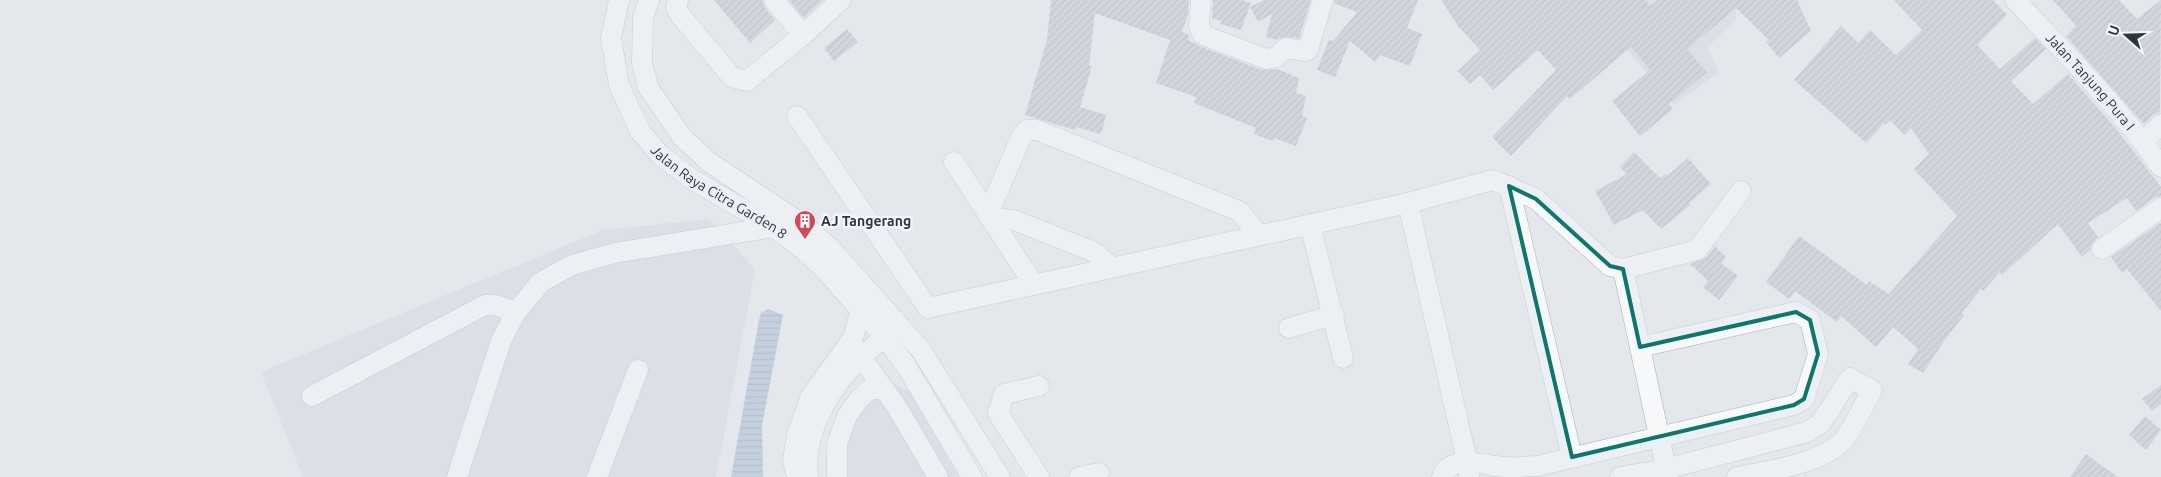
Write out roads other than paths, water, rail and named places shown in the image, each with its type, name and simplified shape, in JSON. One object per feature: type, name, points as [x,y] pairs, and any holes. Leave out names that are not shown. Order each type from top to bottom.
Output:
[{"type":"street","name":"Jalan Raya Citra Garden 8","points":[[619,0],[612,38],[619,86],[640,130],[659,154],[693,180],[780,221],[805,226],[830,248],[892,332],[905,364],[972,477]]},
{"type":"street","name":"Jalan Raya Citra Garden 8","points":[[649,0],[643,17],[642,63],[648,87],[682,137],[780,221],[861,310],[921,350],[1000,477]]},
{"type":"street","points":[[774,0],[804,35]]},
{"type":"street","points":[[677,3],[680,14],[732,77],[747,81],[804,35],[841,0]]},
{"type":"street","points":[[1201,0],[1199,26],[1203,35],[1266,59],[1272,59],[1286,48],[1308,50],[1323,0]]},
{"type":"street","name":"Jalan Tanjung Pura I","points":[[2015,0],[2086,75],[2143,142],[2161,167]]},
{"type":"street","points":[[797,116],[928,308],[1408,203],[1493,180],[1536,199],[1610,266],[1623,269],[1697,250],[1741,191]]},
{"type":"street","points":[[2143,142],[2161,124]]},
{"type":"street","points":[[989,217],[1021,137],[1028,130],[1037,130],[1239,211],[1259,235]]},
{"type":"street","points":[[954,162],[1034,285]]},
{"type":"street","points":[[1509,186],[1572,457]]},
{"type":"street","points":[[1408,203],[1468,469]]},
{"type":"street","points":[[2102,249],[2161,208]]},
{"type":"street","points":[[989,217],[1014,220],[1094,252],[1112,267]]},
{"type":"street","points":[[457,477],[501,341],[516,312],[541,282],[572,265],[614,253],[780,221]]},
{"type":"street","points":[[1310,224],[1334,315],[1343,358]]},
{"type":"street","points":[[1623,269],[1667,473]]},
{"type":"street","points":[[312,396],[485,305],[495,304],[516,312]]},
{"type":"street","points":[[797,477],[793,460],[797,435],[811,396],[854,338],[861,310]]},
{"type":"street","points":[[1442,477],[1450,467],[1468,469],[1538,466],[1794,405],[1804,399],[1818,354],[1810,320],[1796,312],[1640,347]]},
{"type":"street","points":[[1289,328],[1334,315]]},
{"type":"street","points":[[808,477],[810,439],[821,411],[848,371],[861,357],[892,332]]},
{"type":"street","points":[[861,357],[897,407],[938,477]]},
{"type":"street","points":[[596,477],[638,370]]},
{"type":"street","points":[[1620,477],[1667,473],[1807,432],[1821,423],[1850,378],[1872,390],[1843,440],[1818,456],[1791,466],[1737,477]]},
{"type":"street","points":[[1038,386],[1004,394],[998,413],[1039,477]]},
{"type":"street","points":[[836,477],[837,444],[847,416],[860,398],[869,390],[883,388]]},
{"type":"street","points":[[1079,477],[1099,473]]},
{"type":"water","points":[[768,309],[783,315],[762,425],[763,477],[731,477],[759,320],[761,313]]},
{"type":"place","name":"AJ Tangerang","points":[[805,240]]}]
